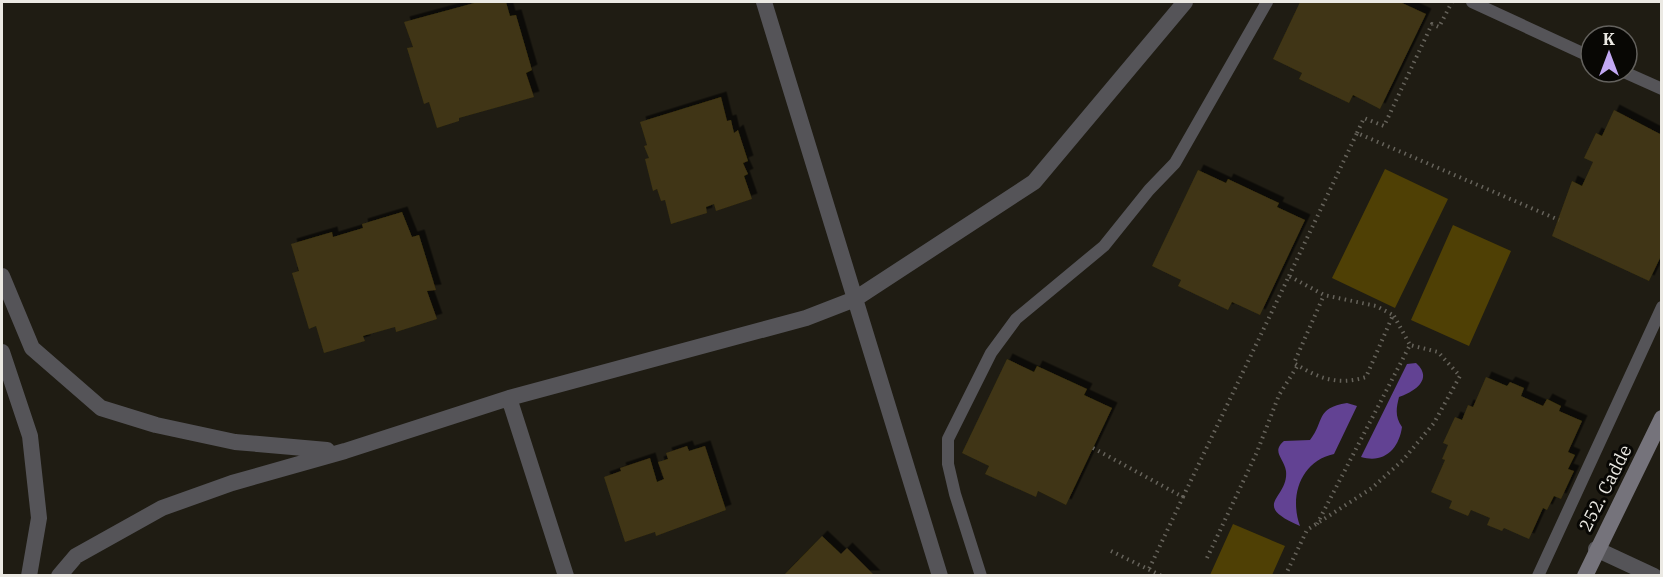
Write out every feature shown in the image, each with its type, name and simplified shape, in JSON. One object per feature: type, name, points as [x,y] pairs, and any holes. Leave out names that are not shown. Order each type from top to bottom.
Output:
[{"type":"main road","name":"252. Cadde","points":[[1585,576],[1596,549],[1662,418]]},
{"type":"street","points":[[764,2],[939,576]]},
{"type":"street","points":[[59,576],[76,556],[162,508],[232,483],[345,451],[509,398],[806,318],[855,299],[1034,182],[1185,2]]},
{"type":"street","points":[[2,276],[32,348],[101,408],[156,425],[235,442],[298,450],[345,451]]},
{"type":"street","points":[[2,352],[30,435],[39,518],[29,576]]},
{"type":"street","points":[[509,398],[566,576]]},
{"type":"street","points":[[1596,549],[1654,576]]},
{"type":"lane","points":[[981,576],[955,495],[948,464],[948,439],[991,352],[1016,319],[1104,246],[1149,190],[1175,163],[1267,2]]},
{"type":"lane","points":[[1472,2],[1579,51]]},
{"type":"lane","points":[[1639,79],[1662,90]]},
{"type":"lane","points":[[1538,576],[1662,307]]},
{"type":"path","points":[[1149,569],[1364,117],[1383,126],[1432,24],[1439,27],[1452,2]]},
{"type":"path","points":[[1357,134],[1559,220]]},
{"type":"path","points":[[1285,576],[1307,530],[1372,488],[1403,460],[1434,423],[1460,376],[1438,352],[1410,345],[1393,315],[1376,306],[1324,295],[1289,276]]},
{"type":"path","points":[[1324,295],[1294,363],[1323,380],[1357,380],[1366,377],[1393,315]]},
{"type":"path","points":[[1317,524],[1410,345]]},
{"type":"path","points":[[1208,558],[1257,452],[1279,395],[1298,365]]},
{"type":"path","points":[[1093,448],[1183,497]]},
{"type":"path","points":[[1111,551],[1162,576]]},
{"type":"shaded area","points":[[1385,169],[1448,199],[1395,308],[1332,278]]},
{"type":"shaded area","points":[[1453,225],[1511,251],[1469,346],[1411,320]]},
{"type":"shaded area","points":[[1416,363],[1423,374],[1422,379],[1411,392],[1399,397],[1397,413],[1402,427],[1398,442],[1384,456],[1370,459],[1361,457],[1407,364]]},
{"type":"shaded area","points":[[1347,403],[1357,406],[1334,454],[1313,464],[1301,481],[1296,503],[1300,526],[1277,512],[1274,506],[1285,480],[1286,471],[1278,452],[1280,445],[1284,441],[1310,440],[1325,412],[1337,405]]},
{"type":"shaded area","points":[[1233,524],[1285,546],[1272,575],[1210,575]]},
{"type":"building","points":[[478,2],[506,2],[510,16],[516,15],[532,70],[526,73],[534,97],[459,118],[459,121],[437,128],[429,102],[424,104],[407,48],[413,47],[404,22]]},
{"type":"building","points":[[1300,2],[1400,2],[1426,14],[1380,109],[1353,95],[1349,103],[1299,79],[1302,73],[1273,59]]},
{"type":"building","points":[[721,97],[727,121],[731,120],[734,133],[738,130],[748,161],[743,163],[748,174],[744,176],[752,199],[716,211],[714,204],[706,207],[707,213],[671,224],[665,200],[661,201],[657,189],[653,191],[645,159],[649,158],[644,146],[647,145],[640,122]]},
{"type":"building","points":[[1614,110],[1662,135],[1662,254],[1649,281],[1552,236],[1572,181],[1582,186],[1593,162],[1584,158],[1596,133],[1602,136]]},
{"type":"building","points":[[1198,170],[1226,183],[1228,179],[1279,203],[1277,207],[1305,220],[1260,315],[1232,302],[1228,310],[1178,286],[1181,280],[1152,266]]},
{"type":"building","points":[[402,212],[412,237],[419,235],[436,290],[427,291],[437,319],[396,332],[395,327],[363,336],[365,341],[324,353],[316,326],[309,329],[292,273],[299,271],[291,244],[332,232],[333,237],[363,228],[362,224]]},
{"type":"building","points":[[1007,359],[1034,372],[1037,366],[1087,389],[1084,395],[1112,408],[1066,505],[1038,491],[1036,497],[985,474],[989,466],[962,453]]},
{"type":"building","points":[[1486,377],[1507,386],[1510,382],[1524,388],[1521,396],[1543,406],[1547,399],[1561,406],[1559,411],[1582,421],[1568,452],[1575,455],[1568,469],[1574,471],[1561,499],[1554,496],[1547,510],[1543,508],[1529,539],[1504,528],[1502,531],[1487,525],[1490,518],[1471,510],[1468,516],[1449,508],[1452,501],[1431,492],[1445,460],[1442,459],[1448,445],[1443,443],[1455,417],[1462,420],[1468,405],[1473,407]]},
{"type":"building","points":[[687,446],[689,451],[705,446],[726,510],[656,536],[655,532],[625,542],[604,477],[621,471],[620,468],[650,458],[657,482],[664,479],[658,462],[668,459],[666,453]]},
{"type":"building","points":[[822,536],[841,554],[847,548],[875,576],[783,576]]}]
